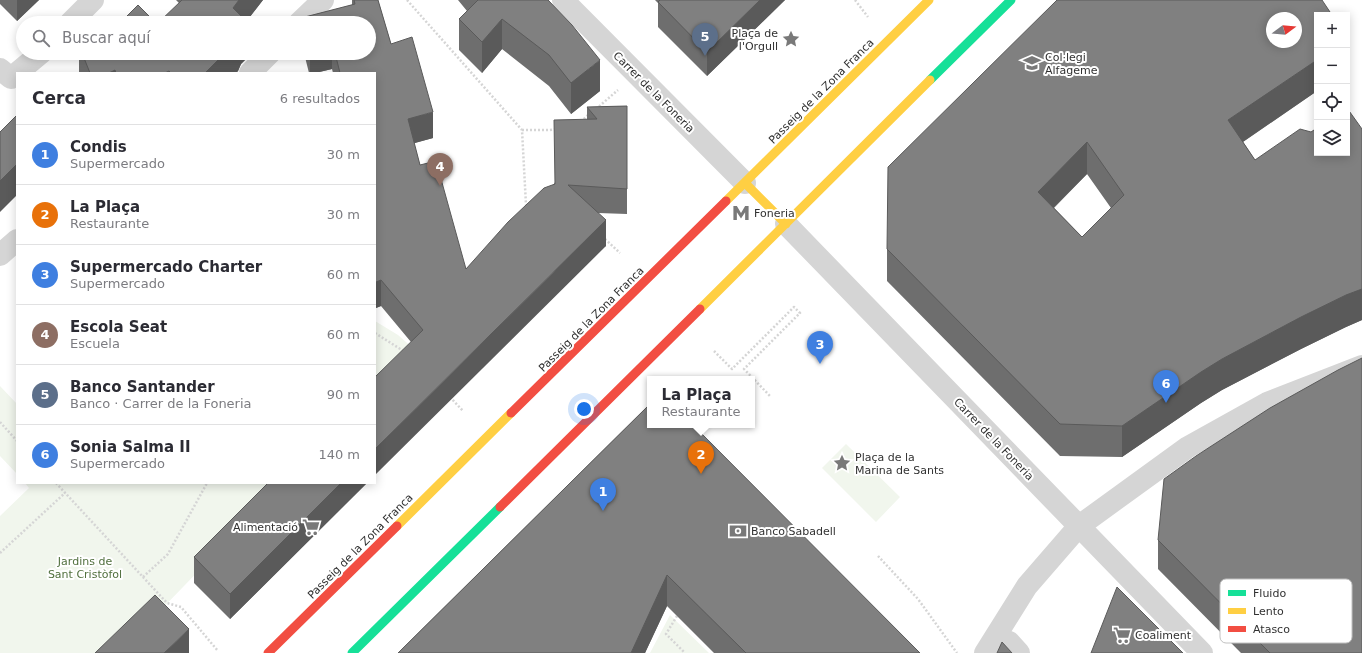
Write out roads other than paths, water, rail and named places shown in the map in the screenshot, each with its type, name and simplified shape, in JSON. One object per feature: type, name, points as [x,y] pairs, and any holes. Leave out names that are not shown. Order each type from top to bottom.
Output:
[{"type":"main road","name":"Passeig de la Zona Franca","points":[[268,653],[929,0]]},
{"type":"main road","points":[[352,653],[1011,0]]},
{"type":"main road","points":[[745,183],[786,224]]},
{"type":"street","points":[[77,16],[93,0]]},
{"type":"street","points":[[306,16],[323,0]]},
{"type":"street","name":"Carrer de la Foneria","points":[[563,0],[745,183]]},
{"type":"street","points":[[18,72],[33,60]]},
{"type":"street","points":[[251,72],[263,60]]},
{"type":"street","points":[[0,69],[11,78],[16,74]]},
{"type":"street","name":"Carrer de la Foneria","points":[[786,224],[1202,653]]},
{"type":"street","points":[[0,255],[16,241]]},
{"type":"street","points":[[985,653],[1028,586],[1079,526],[1188,448],[1267,403],[1362,366]]},
{"type":"place","name":"Plaça de l'Orgull","points":[[791,39]]},
{"type":"place","name":"Banco Santander","points":[[705,56]]},
{"type":"place","name":"Col·legi Alfageme","points":[[1032,63]]},
{"type":"place","name":"Escola Seat","points":[[440,186]]},
{"type":"place","name":"Foneria","points":[[741,213]]},
{"type":"place","name":"Supermercado Charter","points":[[820,364]]},
{"type":"place","name":"Sonia Salma II","points":[[1166,403]]},
{"type":"place","name":"Plaça de la Marina de Sants","points":[[842,463]]},
{"type":"place","name":"La Plaça","points":[[701,474]]},
{"type":"place","name":"Condis","points":[[603,511]]},
{"type":"place","name":"Alimentació","points":[[311,527]]},
{"type":"place","name":"Banco Sabadell","points":[[738,531]]},
{"type":"place","name":"Coaliment","points":[[1122,635]]},
{"type":"park label","name":"Jardins de Sant Cristòfol","points":[[85,567]]}]
